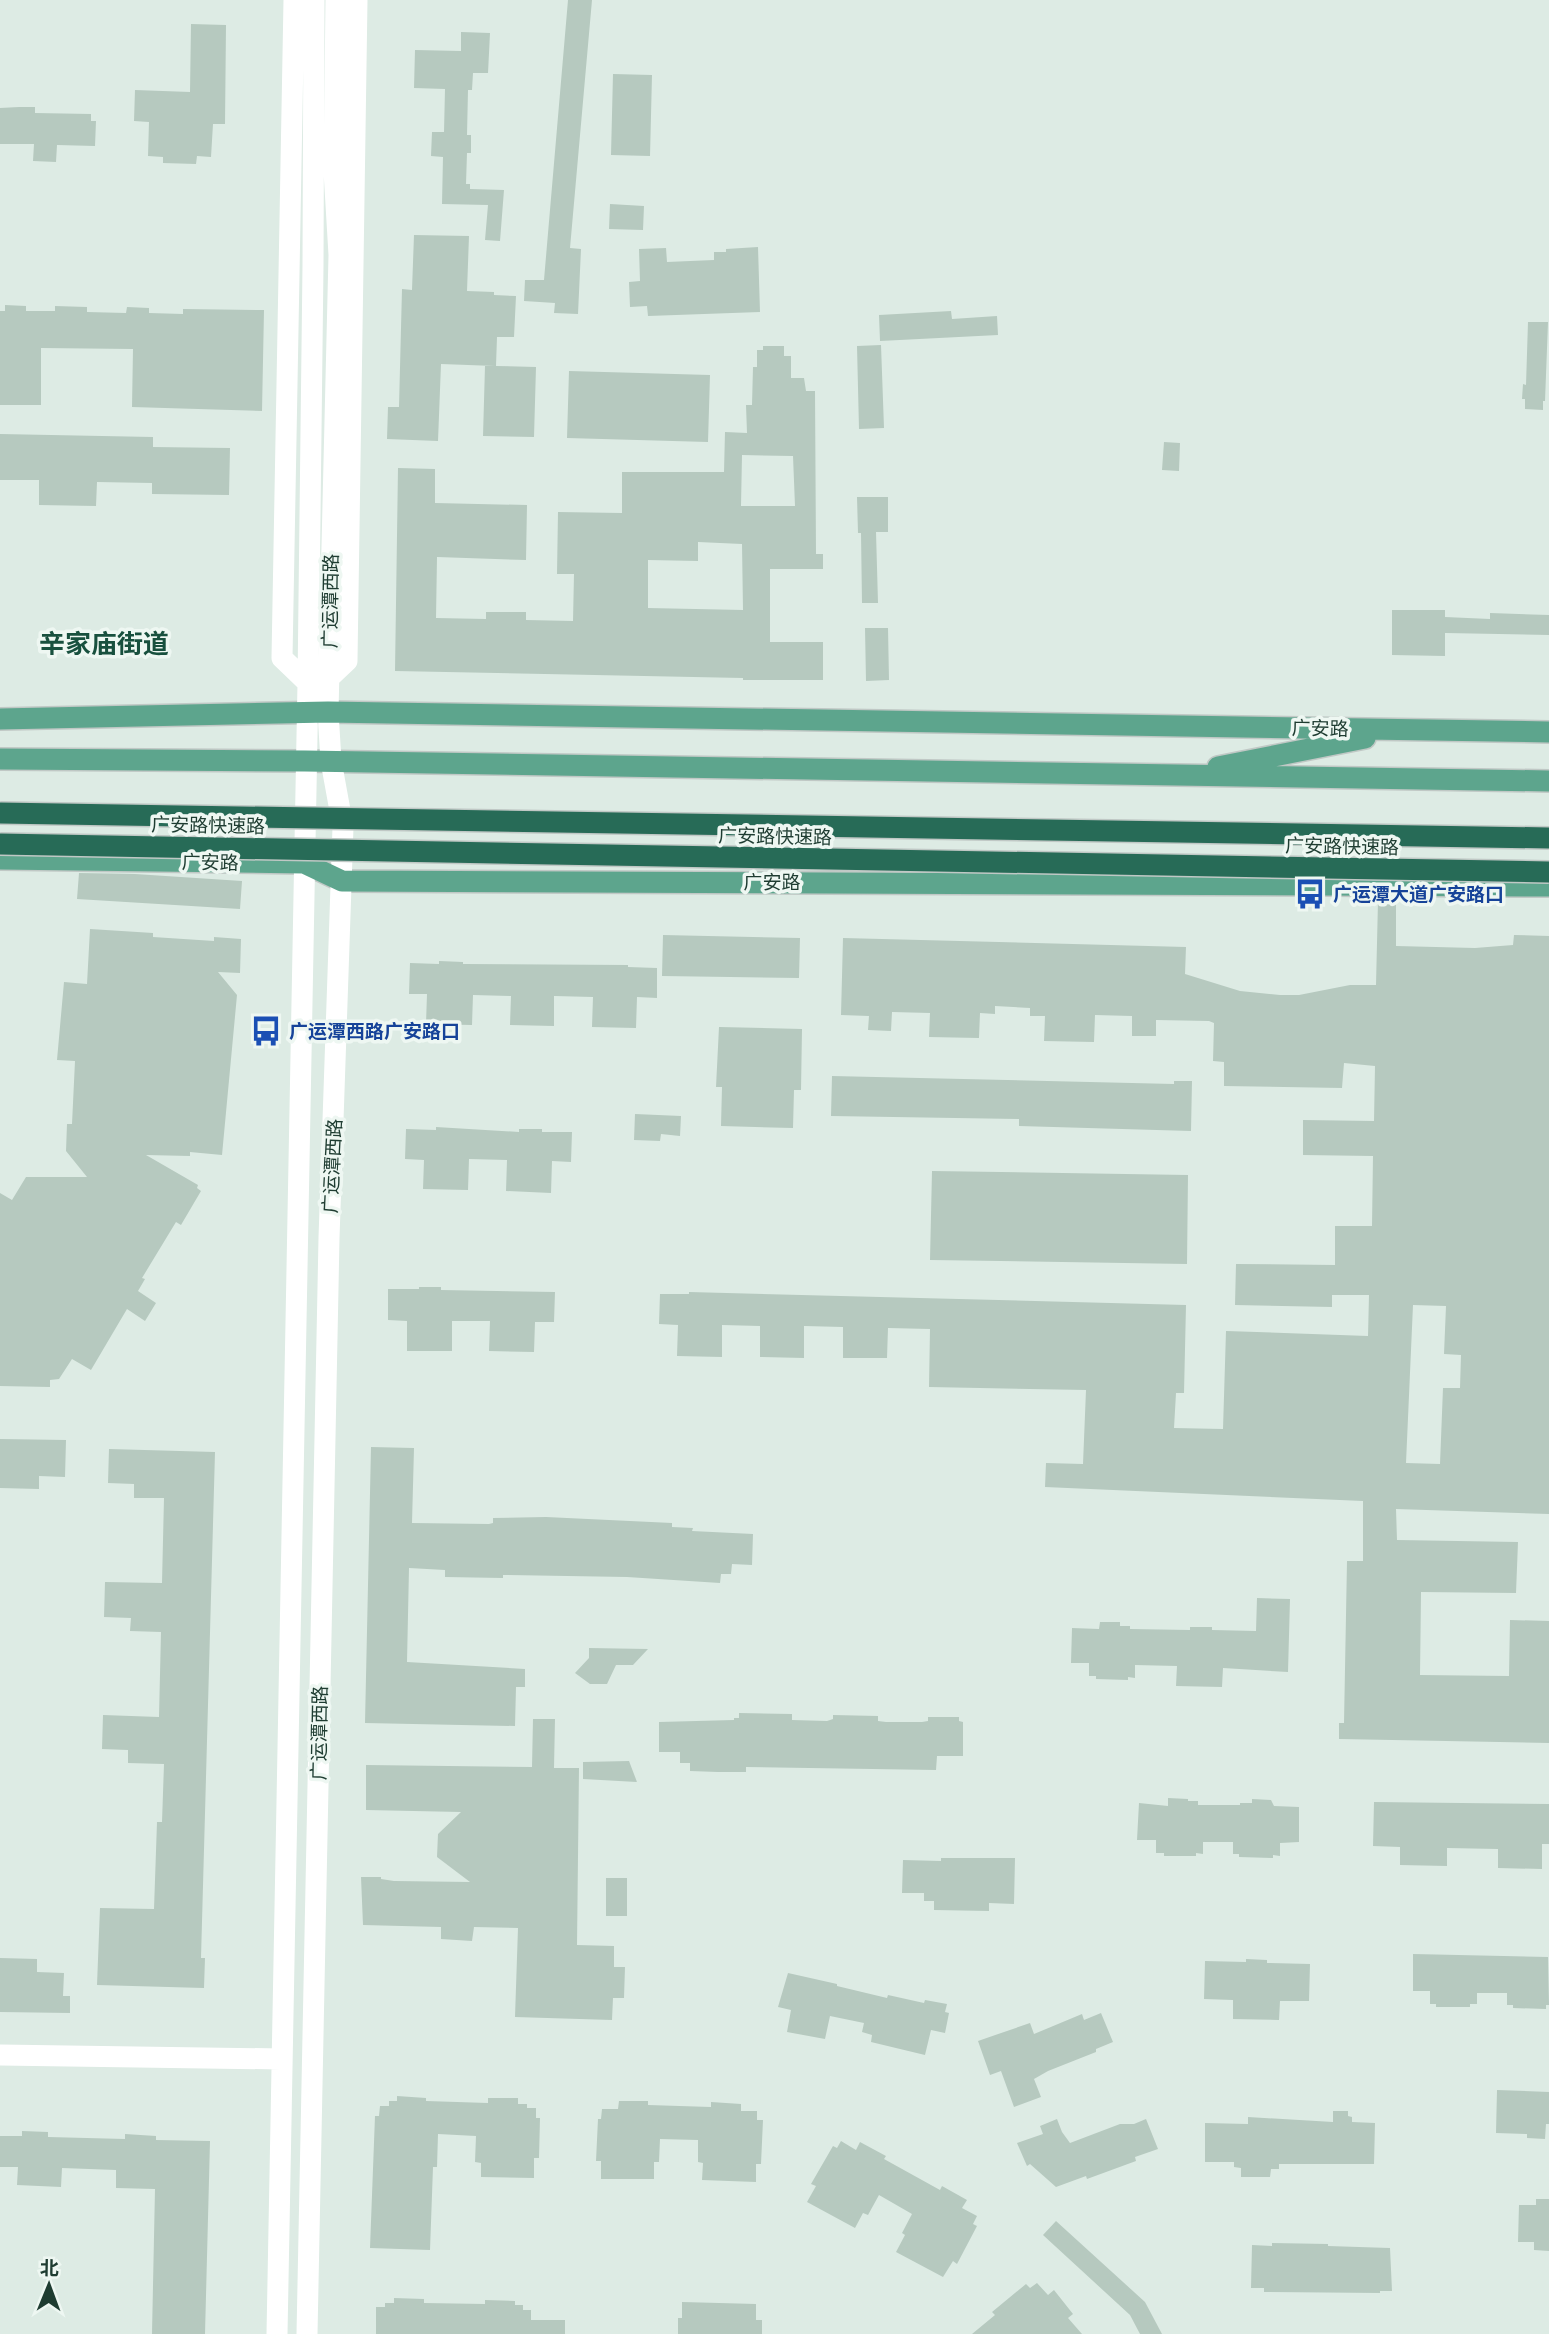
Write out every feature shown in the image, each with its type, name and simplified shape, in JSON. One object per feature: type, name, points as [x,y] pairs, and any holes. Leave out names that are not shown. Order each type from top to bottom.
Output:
[{"type":"highway","name":"广安路快速路","points":[[0,813],[1549,838]]},
{"type":"highway","name":"广安路快速路","points":[[0,844],[1549,872]]},
{"type":"main road","name":"广安路","points":[[0,719],[317,712],[1549,732]]},
{"type":"main road","points":[[1178,775],[1404,730]]},
{"type":"main road","points":[[0,759],[331,761],[1549,781]]},
{"type":"main road","points":[[0,823],[344,827],[1549,828]]},
{"type":"main road","name":"广安路","points":[[0,859],[304,863],[342,881],[1549,886]]},
{"type":"street","points":[[294,0],[282,658],[318,681],[347,661],[357,0]]},
{"type":"street","name":"广运潭西路","points":[[314,0],[318,681]]},
{"type":"street","name":"广运潭西路","points":[[277,2334],[305,761],[317,712],[339,255],[334,171],[336,0]]},
{"type":"street","name":"广运潭西路","points":[[307,2334],[328,1266],[344,827],[331,761],[317,712]]},
{"type":"street","points":[[0,2054],[281,2059]]},
{"type":"building","points":[[568,0],[592,0],[570,248],[581,249],[578,314],[554,313],[555,303],[524,301],[525,280],[544,280]]},
{"type":"building","points":[[191,24],[226,25],[225,124],[213,124],[211,157],[197,156],[196,164],[163,163],[163,157],[148,156],[149,122],[134,121],[135,90],[190,92]]},
{"type":"building","points":[[461,32],[490,33],[488,73],[473,73],[472,90],[468,90],[467,135],[471,135],[471,153],[467,153],[466,184],[470,184],[470,189],[504,190],[500,241],[485,240],[488,205],[442,204],[443,157],[431,156],[432,132],[444,132],[445,89],[414,88],[415,50],[461,51]]},
{"type":"building","points":[[613,74],[652,75],[650,156],[611,155]]},
{"type":"building","points":[[35,107],[35,113],[91,114],[91,121],[96,121],[95,146],[57,145],[56,162],[33,161],[34,144],[0,144],[0,108]]},
{"type":"building","points":[[610,204],[644,206],[643,230],[609,229]]},
{"type":"building","points":[[414,235],[469,236],[467,291],[516,296],[514,337],[497,337],[496,366],[536,367],[534,437],[483,436],[485,366],[495,366],[441,364],[438,441],[387,439],[388,407],[399,407],[402,289],[412,290]]},
{"type":"building","points":[[758,247],[760,312],[648,316],[647,306],[630,307],[629,282],[640,281],[639,249],[666,248],[667,262],[714,260],[714,252]]},
{"type":"building","points":[[5,305],[26,306],[26,311],[55,311],[55,306],[87,307],[87,312],[126,313],[127,307],[149,308],[149,313],[183,314],[183,309],[264,310],[262,411],[132,407],[133,349],[41,348],[41,405],[0,405],[0,311],[5,311]]},
{"type":"building","points":[[951,311],[952,319],[997,316],[998,335],[880,341],[879,315]]},
{"type":"building","points":[[1528,322],[1548,322],[1543,410],[1525,409],[1525,399],[1522,399],[1523,384],[1526,385]]},
{"type":"building","points":[[881,345],[884,428],[859,429],[857,346]]},
{"type":"building","points":[[763,346],[784,346],[784,356],[791,356],[791,378],[804,378],[806,391],[815,391],[816,554],[823,554],[823,569],[770,569],[770,642],[823,642],[823,680],[395,671],[398,468],[435,469],[435,503],[527,505],[526,560],[437,557],[436,618],[486,619],[486,612],[526,612],[526,620],[573,621],[574,574],[557,574],[558,512],[622,513],[622,472],[724,472],[725,432],[747,433],[746,405],[752,405],[753,367],[757,367],[757,350],[763,350]],"holes":[[[742,455],[793,456],[795,506],[741,506]],[[698,542],[742,544],[743,610],[648,608],[648,560],[698,561]]]},
{"type":"building","points":[[569,371],[710,375],[708,442],[567,438]]},
{"type":"building","points":[[0,434],[153,437],[153,447],[230,448],[229,495],[152,494],[152,483],[97,482],[96,506],[39,505],[39,480],[0,480]]},
{"type":"building","points":[[1164,442],[1180,443],[1179,471],[1162,470]]},
{"type":"building","points":[[857,497],[888,497],[888,532],[876,532],[878,603],[862,603],[861,533],[858,533]]},
{"type":"building","points":[[1392,610],[1445,610],[1445,617],[1490,619],[1490,613],[1549,615],[1549,635],[1445,633],[1445,656],[1392,655]]},
{"type":"building","points":[[865,628],[888,628],[889,680],[866,681]]},
{"type":"building","points":[[79,873],[242,881],[240,909],[77,899]]},
{"type":"building","points":[[1378,901],[1396,901],[1396,946],[1475,948],[1513,945],[1514,935],[1549,936],[1549,1514],[1396,1509],[1397,1540],[1518,1542],[1516,1593],[1421,1592],[1420,1675],[1509,1676],[1510,1620],[1549,1621],[1549,1743],[1339,1739],[1339,1723],[1344,1723],[1347,1561],[1363,1561],[1363,1501],[1045,1487],[1046,1463],[1083,1464],[1086,1390],[929,1387],[930,1329],[888,1328],[887,1358],[843,1358],[843,1327],[804,1326],[804,1358],[760,1357],[760,1326],[722,1325],[722,1357],[677,1356],[678,1325],[659,1324],[660,1294],[689,1292],[1186,1305],[1184,1393],[1176,1393],[1174,1428],[1223,1429],[1226,1331],[1368,1336],[1369,1295],[1332,1295],[1332,1307],[1235,1305],[1236,1264],[1335,1265],[1335,1226],[1372,1226],[1373,1156],[1303,1155],[1303,1120],[1374,1121],[1375,1066],[1344,1063],[1342,1088],[1224,1086],[1224,1062],[1213,1061],[1214,1023],[1156,1020],[1156,1036],[1132,1036],[1132,1016],[1095,1015],[1094,1042],[1044,1041],[1045,1016],[1030,1016],[1030,1008],[995,1006],[995,1014],[980,1013],[979,1038],[929,1037],[930,1013],[892,1012],[891,1031],[868,1030],[869,1016],[841,1015],[843,938],[1186,947],[1185,974],[1240,991],[1299,995],[1350,985],[1376,985]],"holes":[[[1413,1305],[1446,1306],[1444,1354],[1461,1355],[1460,1388],[1443,1388],[1440,1464],[1406,1463]]]},
{"type":"building","points":[[90,929],[153,933],[153,937],[214,941],[214,937],[241,939],[240,973],[218,972],[237,995],[222,1155],[190,1152],[190,1156],[146,1155],[198,1185],[197,1188],[201,1191],[181,1225],[176,1222],[142,1278],[145,1279],[138,1291],[156,1303],[145,1321],[127,1309],[91,1370],[72,1359],[59,1379],[50,1380],[50,1387],[0,1386],[0,1193],[12,1200],[26,1177],[87,1177],[66,1151],[67,1124],[72,1124],[75,1061],[57,1060],[64,982],[87,984]]},
{"type":"building","points":[[663,935],[800,938],[799,978],[662,976]]},
{"type":"building","points":[[439,961],[463,964],[628,965],[657,968],[657,998],[637,997],[636,1028],[592,1027],[593,997],[554,996],[554,1026],[510,1025],[511,996],[473,995],[472,1025],[426,1024],[427,994],[409,994],[410,963],[439,964]]},
{"type":"building","points":[[719,1027],[802,1029],[801,1090],[794,1090],[793,1128],[721,1126],[722,1087],[716,1087]]},
{"type":"building","points":[[832,1076],[1174,1084],[1174,1081],[1192,1081],[1191,1131],[1019,1126],[1019,1119],[831,1116]]},
{"type":"building","points":[[635,1114],[681,1116],[680,1136],[661,1134],[660,1141],[634,1140]]},
{"type":"building","points":[[436,1127],[572,1132],[571,1162],[552,1161],[551,1193],[506,1191],[507,1160],[469,1159],[468,1190],[423,1189],[424,1160],[405,1159],[406,1129],[436,1130]]},
{"type":"building","points":[[932,1171],[1188,1175],[1187,1264],[930,1260]]},
{"type":"building","points":[[441,1287],[441,1290],[555,1292],[554,1322],[535,1322],[534,1352],[489,1351],[490,1321],[452,1321],[452,1351],[407,1351],[407,1321],[388,1320],[388,1289]]},
{"type":"building","points":[[0,1439],[66,1440],[65,1477],[39,1476],[39,1489],[0,1488]]},
{"type":"building","points":[[371,1447],[414,1448],[412,1523],[489,1524],[493,1523],[493,1518],[546,1517],[672,1523],[672,1527],[693,1528],[692,1531],[753,1534],[752,1565],[732,1564],[731,1574],[721,1574],[720,1583],[627,1577],[445,1577],[445,1570],[409,1568],[407,1662],[525,1669],[525,1687],[516,1687],[515,1726],[365,1723]]},
{"type":"building","points":[[109,1449],[215,1452],[201,1958],[205,1958],[204,1988],[97,1985],[100,1908],[154,1909],[157,1822],[162,1822],[164,1764],[128,1763],[128,1750],[102,1749],[103,1715],[159,1717],[161,1632],[130,1631],[131,1618],[104,1617],[105,1582],[162,1583],[164,1498],[134,1498],[134,1484],[108,1483]]},
{"type":"building","points":[[1257,1598],[1290,1599],[1288,1672],[1223,1668],[1222,1687],[1176,1686],[1177,1666],[1135,1665],[1135,1678],[1128,1677],[1128,1680],[1096,1679],[1096,1676],[1089,1676],[1089,1663],[1071,1663],[1072,1628],[1099,1629],[1100,1622],[1120,1622],[1120,1626],[1130,1626],[1130,1629],[1190,1630],[1190,1627],[1212,1627],[1212,1630],[1256,1631]]},
{"type":"building","points":[[589,1648],[648,1649],[633,1665],[616,1665],[607,1684],[590,1684],[575,1673],[589,1658]]},
{"type":"building","points":[[739,1713],[792,1714],[792,1720],[827,1721],[833,1719],[833,1715],[878,1716],[878,1721],[886,1722],[922,1722],[928,1721],[928,1717],[959,1717],[959,1721],[963,1722],[963,1756],[937,1756],[936,1770],[746,1767],[746,1772],[718,1772],[690,1771],[690,1763],[680,1763],[680,1752],[659,1752],[659,1722],[734,1720],[739,1718]]},
{"type":"building","points":[[533,1719],[555,1719],[554,1768],[579,1768],[577,1945],[614,1946],[614,1967],[625,1967],[624,1998],[613,1998],[612,2020],[515,2017],[518,1928],[474,1927],[472,1941],[441,1939],[441,1927],[363,1925],[361,1877],[381,1877],[394,1881],[470,1882],[437,1857],[438,1834],[461,1812],[366,1810],[366,1765],[532,1767]]},
{"type":"building","points":[[629,1761],[637,1782],[583,1779],[583,1762]]},
{"type":"building","points":[[1168,1798],[1198,1801],[1198,1805],[1240,1805],[1252,1803],[1252,1799],[1271,1800],[1274,1806],[1299,1807],[1299,1842],[1280,1843],[1280,1856],[1273,1855],[1273,1858],[1239,1857],[1239,1854],[1233,1854],[1233,1842],[1203,1842],[1203,1854],[1196,1853],[1196,1856],[1164,1856],[1164,1853],[1156,1853],[1156,1840],[1137,1840],[1139,1803],[1168,1806]]},
{"type":"building","points":[[1374,1802],[1549,1804],[1549,1844],[1542,1844],[1542,1869],[1498,1868],[1498,1849],[1447,1848],[1447,1866],[1400,1865],[1400,1847],[1373,1846]]},
{"type":"building","points":[[941,1858],[1015,1858],[1014,1904],[989,1903],[989,1911],[934,1910],[934,1901],[924,1901],[924,1893],[902,1893],[903,1860],[941,1861]]},
{"type":"building","points":[[606,1878],[627,1878],[627,1916],[606,1916]]},
{"type":"building","points":[[1413,1954],[1548,1957],[1549,2005],[1546,2005],[1546,2009],[1513,2008],[1513,2005],[1507,2005],[1507,1993],[1477,1993],[1477,2004],[1470,2004],[1470,2007],[1436,2007],[1436,2004],[1430,2004],[1430,1991],[1413,1991]]},
{"type":"building","points":[[0,1958],[37,1959],[37,1972],[64,1973],[63,1996],[70,1996],[70,2013],[0,2012]]},
{"type":"building","points":[[1246,1959],[1267,1960],[1267,1963],[1310,1964],[1309,2001],[1280,2001],[1279,2020],[1233,2019],[1233,2000],[1204,1999],[1205,1961],[1246,1962]]},
{"type":"building","points":[[788,1973],[887,1998],[888,1995],[924,2003],[925,2000],[947,2004],[945,2012],[949,2013],[945,2033],[931,2030],[925,2055],[871,2042],[872,2035],[862,2032],[864,2023],[830,2016],[825,2039],[787,2032],[791,2010],[778,2007]]},
{"type":"building","points":[[1101,2013],[1113,2042],[1034,2079],[1041,2097],[1014,2107],[1001,2071],[990,2075],[978,2041],[1030,2023],[1034,2034],[1082,2014],[1084,2020]]},
{"type":"building","points":[[1497,2090],[1549,2092],[1549,2124],[1546,2124],[1545,2139],[1527,2138],[1527,2134],[1496,2133]]},
{"type":"building","points":[[397,2096],[426,2098],[426,2101],[488,2103],[488,2098],[518,2098],[518,2104],[536,2108],[536,2118],[540,2118],[539,2158],[534,2158],[534,2178],[481,2177],[481,2163],[475,2162],[476,2136],[438,2134],[437,2167],[433,2167],[430,2250],[370,2248],[375,2116],[379,2116],[380,2106],[389,2106],[389,2101],[397,2101]]},
{"type":"building","points":[[619,2101],[648,2101],[648,2105],[711,2107],[711,2102],[741,2104],[741,2111],[757,2111],[757,2120],[763,2120],[761,2164],[756,2164],[756,2182],[702,2180],[703,2163],[698,2162],[698,2140],[660,2139],[659,2162],[654,2162],[654,2179],[601,2179],[601,2161],[596,2161],[598,2119],[601,2119],[602,2109],[618,2109]]},
{"type":"building","points":[[1333,2111],[1348,2111],[1352,2122],[1375,2123],[1374,2164],[1279,2164],[1279,2169],[1271,2169],[1270,2177],[1241,2177],[1241,2168],[1234,2167],[1234,2162],[1205,2162],[1205,2123],[1248,2124],[1248,2117],[1333,2122]]},
{"type":"building","points":[[1057,2119],[1070,2143],[1120,2124],[1134,2124],[1146,2119],[1158,2149],[1135,2157],[1136,2161],[1056,2187],[1030,2164],[1027,2166],[1017,2143],[1043,2134],[1040,2126]]},
{"type":"building","points":[[22,2131],[48,2132],[48,2137],[125,2139],[125,2134],[156,2136],[156,2140],[210,2141],[205,2334],[152,2334],[155,2189],[116,2188],[116,2170],[62,2168],[61,2187],[17,2185],[18,2167],[0,2167],[0,2136],[22,2136]]},
{"type":"building","points":[[841,2141],[856,2150],[860,2142],[886,2156],[884,2159],[940,2190],[942,2186],[967,2200],[962,2208],[977,2216],[973,2224],[977,2226],[957,2264],[953,2261],[943,2277],[896,2252],[912,2214],[879,2195],[868,2215],[863,2213],[855,2228],[807,2202],[816,2186],[811,2184],[833,2146],[837,2148]]},
{"type":"building","points":[[1536,2199],[1549,2199],[1549,2251],[1534,2250],[1534,2242],[1518,2242],[1519,2205],[1536,2205]]},
{"type":"building","points":[[1056,2221],[1145,2302],[1162,2334],[1140,2334],[1130,2315],[1043,2235]]},
{"type":"building","points":[[1272,2243],[1390,2248],[1392,2291],[1264,2292],[1264,2288],[1251,2288],[1252,2245],[1272,2246]]},
{"type":"building","points":[[1037,2283],[1048,2295],[1054,2290],[1073,2314],[1068,2318],[1082,2334],[972,2334],[995,2315],[992,2312],[1026,2284],[1030,2288]]},
{"type":"building","points":[[394,2298],[424,2299],[424,2303],[485,2304],[485,2300],[515,2301],[515,2305],[523,2305],[523,2310],[531,2310],[531,2320],[565,2320],[565,2334],[376,2334],[376,2307],[394,2303]]},
{"type":"building","points":[[682,2302],[756,2304],[756,2320],[762,2320],[762,2334],[678,2334]]},
{"type":"place","name":"广运潭大道广安路口","points":[[1310,894]]},
{"type":"place","name":"广运潭西路广安路口","points":[[266,1031]]},
{"type":"district","name":"辛家庙街道","points":[[104,644]]}]
